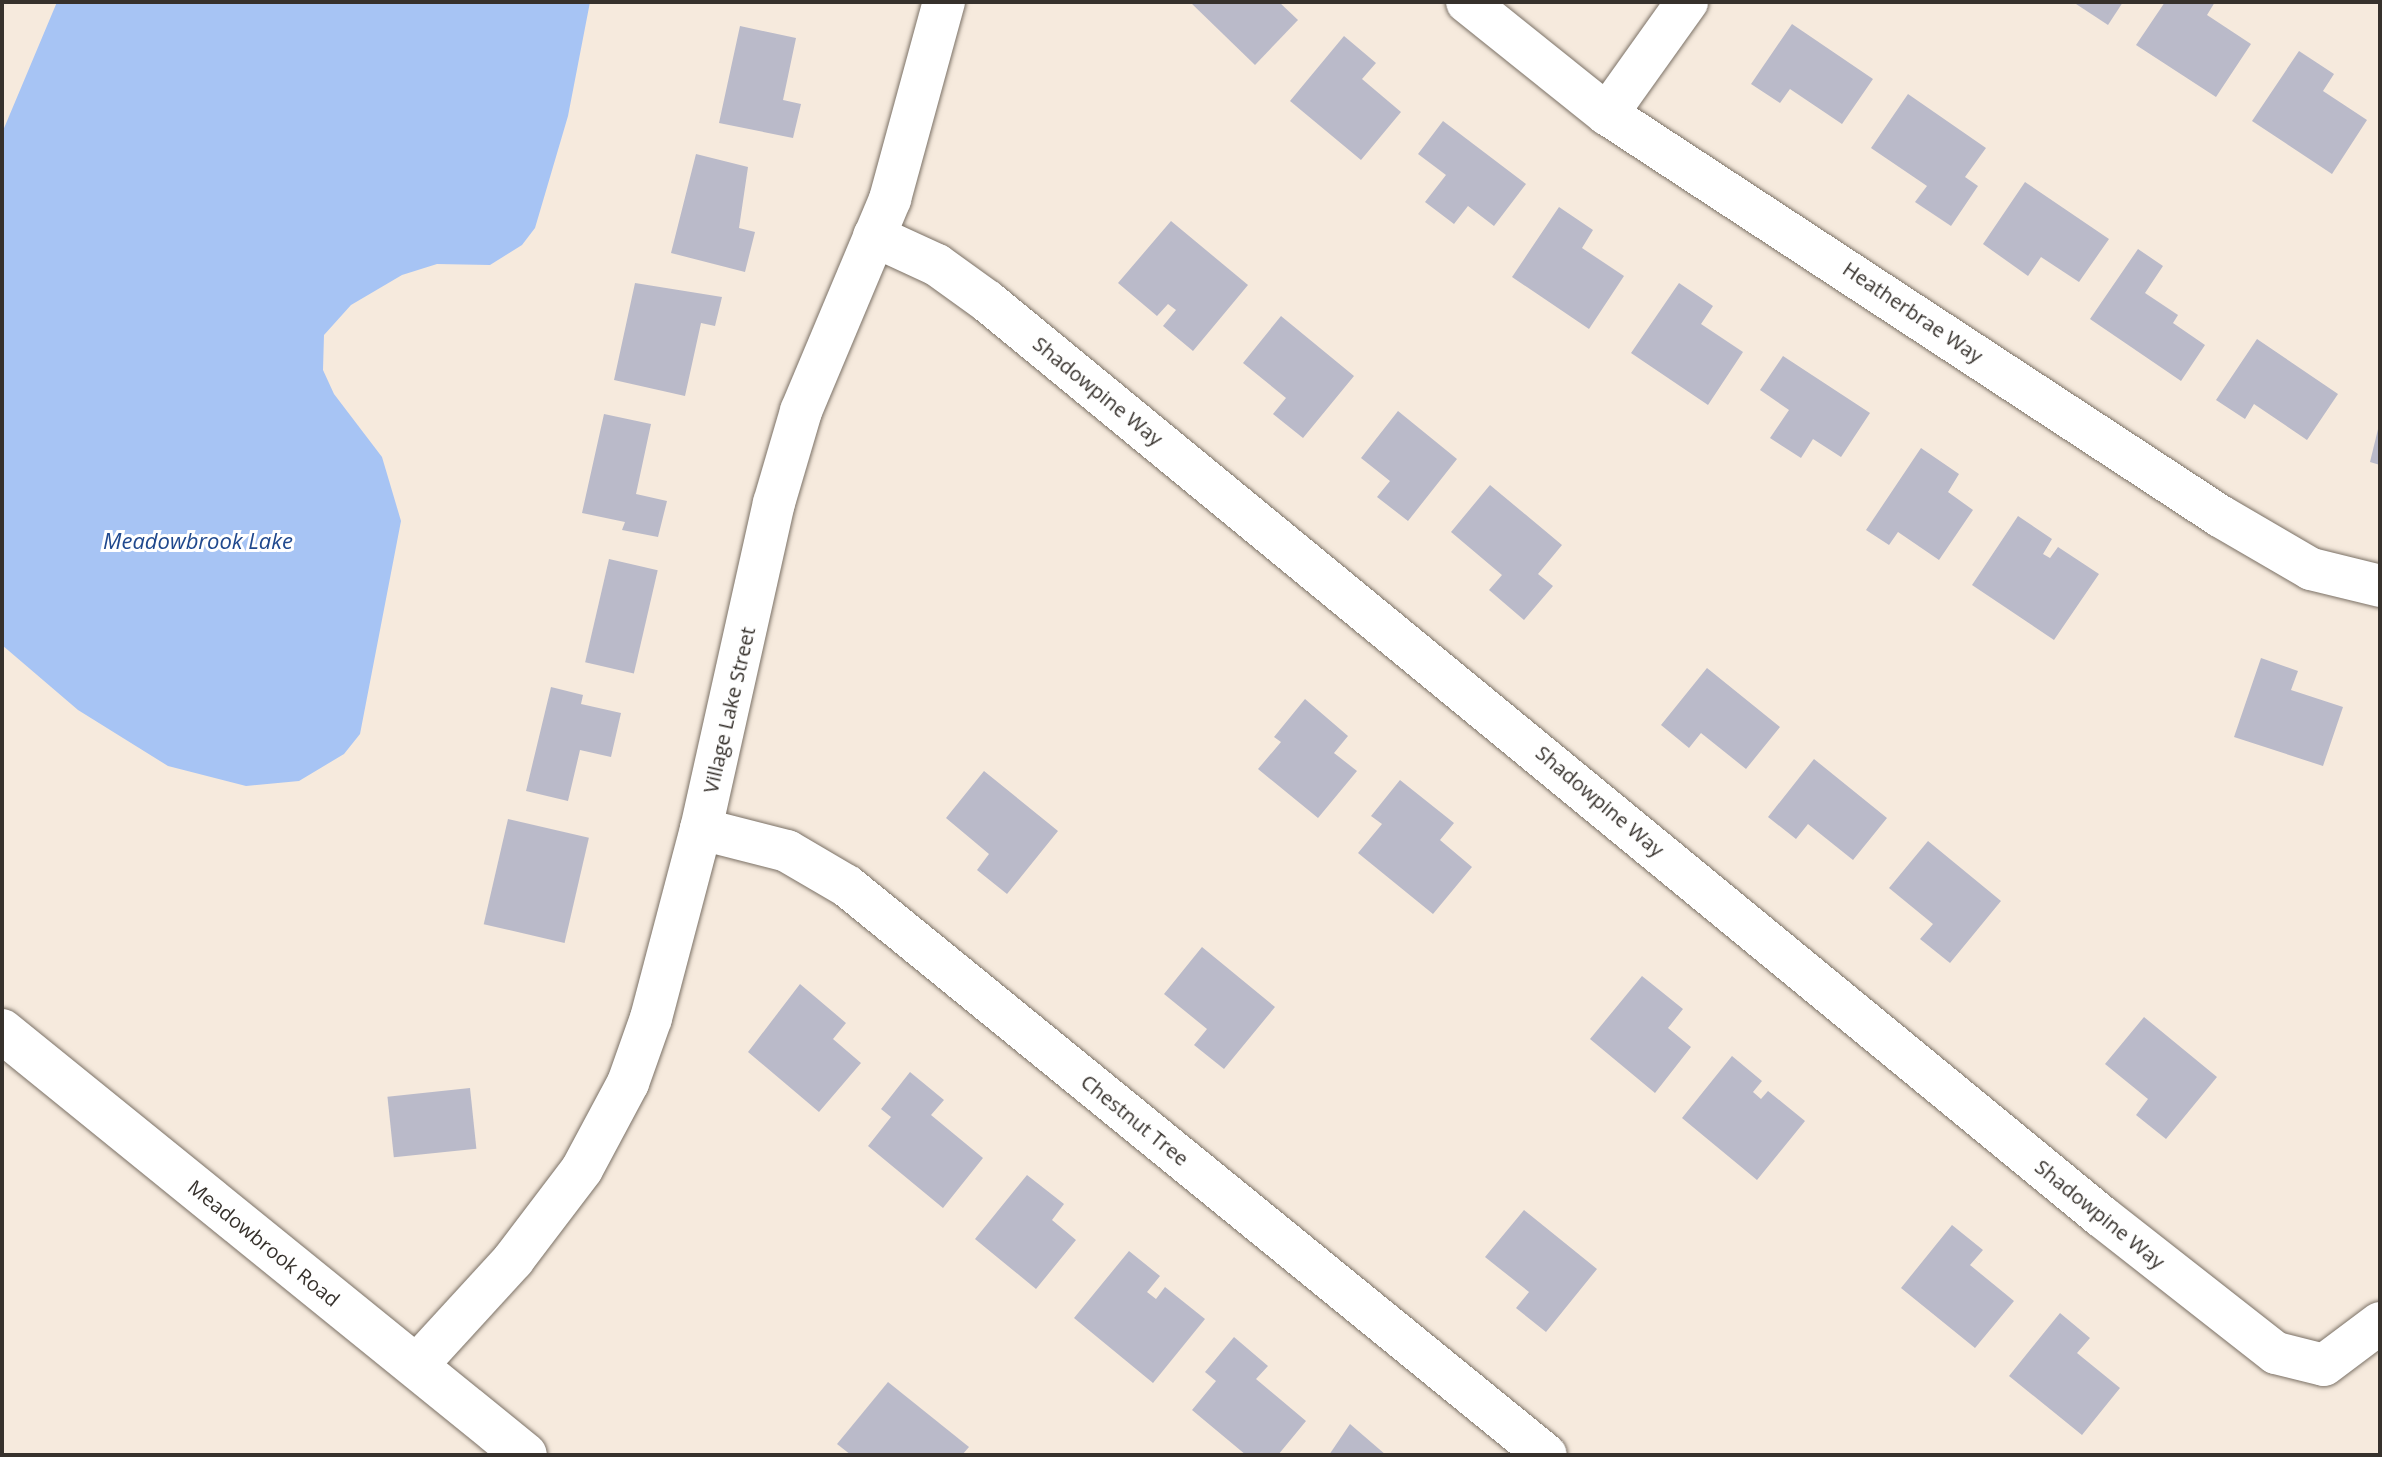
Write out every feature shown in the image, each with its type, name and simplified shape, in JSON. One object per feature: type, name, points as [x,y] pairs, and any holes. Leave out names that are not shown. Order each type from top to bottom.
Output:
[{"type":"street","name":"Village Lake Street","points":[[416,1366],[513,1260],[582,1169],[628,1083],[651,1018],[701,829],[787,457],[801,411],[890,199],[944,2]]},
{"type":"street","name":"Heatherbrae Way","points":[[1467,2],[1607,114],[2220,516],[2311,569],[2380,586]]},
{"type":"street","points":[[1607,114],[1687,2]]},
{"type":"street","name":"Shadowpine Way","points":[[874,236],[937,265],[987,301],[2225,1316],[2276,1353],[2324,1365],[2380,1323]]},
{"type":"street","name":"Chestnut Tree","points":[[701,829],[787,851],[847,886],[1546,1455]]},
{"type":"street","name":"Meadowbrook Road","points":[[2,1031],[525,1455]]},
{"type":"water","name":"Meadowbrook Lake","points":[[57,2],[590,2],[568,116],[535,228],[522,245],[490,265],[437,264],[402,275],[351,305],[324,335],[323,370],[334,394],[382,457],[401,521],[360,734],[344,754],[299,781],[246,786],[168,766],[78,710],[2,645],[2,133]]},
{"type":"building","points":[[1190,2],[1279,2],[1298,20],[1255,65]]},
{"type":"building","points":[[2073,2],[2123,2],[2108,25]]},
{"type":"building","points":[[2165,2],[2215,2],[2207,15],[2251,44],[2216,97],[2136,45]]},
{"type":"building","points":[[1792,24],[1873,79],[1842,124],[1790,89],[1780,103],[1751,84]]},
{"type":"building","points":[[740,26],[796,38],[783,100],[801,104],[793,138],[719,123]]},
{"type":"building","points":[[1344,36],[1376,63],[1362,79],[1401,112],[1361,160],[1290,101]]},
{"type":"building","points":[[2299,51],[2334,74],[2323,91],[2367,120],[2332,174],[2252,121]]},
{"type":"building","points":[[1908,94],[1986,148],[1965,177],[1978,186],[1951,226],[1915,202],[1927,186],[1871,148]]},
{"type":"building","points":[[1443,121],[1526,184],[1494,226],[1468,206],[1454,224],[1425,202],[1446,175],[1418,154]]},
{"type":"building","points":[[696,154],[748,167],[739,228],[755,232],[745,272],[671,253]]},
{"type":"building","points":[[2025,182],[2109,239],[2079,282],[2041,257],[2028,276],[1983,244]]},
{"type":"building","points":[[1559,207],[1593,230],[1582,248],[1624,276],[1589,329],[1512,277]]},
{"type":"building","points":[[1171,221],[1248,285],[1193,351],[1163,326],[1176,310],[1168,304],[1157,316],[1118,283]]},
{"type":"building","points":[[2138,249],[2163,266],[2145,293],[2178,315],[2173,323],[2205,345],[2181,381],[2090,319]]},
{"type":"building","points":[[635,283],[722,297],[715,326],[701,323],[685,396],[614,380]]},
{"type":"building","points":[[1679,283],[1713,306],[1701,324],[1743,352],[1708,405],[1631,353]]},
{"type":"building","points":[[1281,316],[1354,376],[1303,438],[1273,414],[1286,398],[1243,363]]},
{"type":"building","points":[[2257,339],[2338,394],[2307,440],[2254,404],[2245,419],[2216,400]]},
{"type":"building","points":[[1783,356],[1870,413],[1841,457],[1813,439],[1801,458],[1770,438],[1789,410],[1760,390]]},
{"type":"building","points":[[1398,411],[1457,459],[1408,521],[1377,497],[1390,481],[1361,458]]},
{"type":"building","points":[[604,414],[651,424],[636,494],[667,501],[658,537],[622,530],[625,522],[582,513]]},
{"type":"building","points":[[2380,425],[2380,465],[2370,462]]},
{"type":"building","points":[[1921,448],[1959,474],[1948,492],[1973,510],[1939,560],[1898,532],[1889,545],[1866,530]]},
{"type":"building","points":[[1490,485],[1562,545],[1538,574],[1553,586],[1524,620],[1489,590],[1502,575],[1451,532]]},
{"type":"building","points":[[2018,516],[2052,539],[2043,554],[2050,558],[2058,547],[2099,574],[2054,640],[1972,585]]},
{"type":"building","points":[[609,559],[658,570],[634,674],[585,662]]},
{"type":"building","points":[[2261,658],[2298,671],[2291,690],[2343,707],[2323,766],[2234,737]]},
{"type":"building","points":[[1707,668],[1780,727],[1746,769],[1701,733],[1689,748],[1661,725]]},
{"type":"building","points":[[551,687],[583,695],[581,704],[621,713],[611,757],[580,750],[568,801],[526,791]]},
{"type":"building","points":[[1305,699],[1348,736],[1334,753],[1357,771],[1318,818],[1258,769],[1281,742],[1274,737]]},
{"type":"building","points":[[1814,759],[1887,818],[1853,860],[1808,824],[1796,839],[1768,817]]},
{"type":"building","points":[[984,771],[1058,831],[1007,894],[977,870],[989,854],[946,818]]},
{"type":"building","points":[[1400,780],[1454,823],[1440,840],[1472,867],[1433,914],[1358,853],[1382,824],[1371,816]]},
{"type":"building","points":[[508,819],[589,838],[565,943],[484,924]]},
{"type":"building","points":[[1928,841],[2001,901],[1950,963],[1920,939],[1933,924],[1889,888]]},
{"type":"building","points":[[1202,947],[1275,1007],[1224,1069],[1194,1045],[1207,1029],[1164,994]]},
{"type":"building","points":[[1642,976],[1683,1009],[1668,1028],[1691,1047],[1655,1093],[1590,1039]]},
{"type":"building","points":[[800,984],[846,1023],[833,1039],[861,1063],[819,1112],[748,1052]]},
{"type":"building","points":[[2144,1017],[2217,1077],[2166,1139],[2136,1115],[2148,1099],[2105,1064]]},
{"type":"building","points":[[1732,1056],[1762,1081],[1753,1092],[1761,1099],[1768,1091],[1805,1121],[1757,1180],[1682,1118]]},
{"type":"building","points":[[910,1072],[944,1100],[931,1115],[983,1158],[943,1208],[868,1146],[891,1117],[881,1109]]},
{"type":"building","points":[[470,1088],[476,1149],[394,1157],[387,1097]]},
{"type":"building","points":[[1027,1175],[1064,1204],[1052,1220],[1076,1240],[1036,1289],[975,1239]]},
{"type":"building","points":[[1524,1210],[1597,1269],[1546,1332],[1516,1308],[1529,1292],[1485,1257]]},
{"type":"building","points":[[1952,1225],[1983,1250],[1970,1265],[2014,1301],[1975,1348],[1901,1288]]},
{"type":"building","points":[[1129,1251],[1160,1276],[1147,1292],[1156,1299],[1165,1287],[1205,1319],[1153,1383],[1074,1318]]},
{"type":"building","points":[[2060,1313],[2090,1338],[2077,1353],[2120,1388],[2082,1435],[2009,1376]]},
{"type":"building","points":[[1234,1337],[1268,1366],[1256,1379],[1306,1421],[1278,1455],[1246,1455],[1192,1410],[1216,1381],[1205,1372]]},
{"type":"building","points":[[888,1382],[969,1447],[962,1455],[851,1455],[837,1444]]},
{"type":"building","points":[[1350,1424],[1386,1455],[1329,1455]]}]
